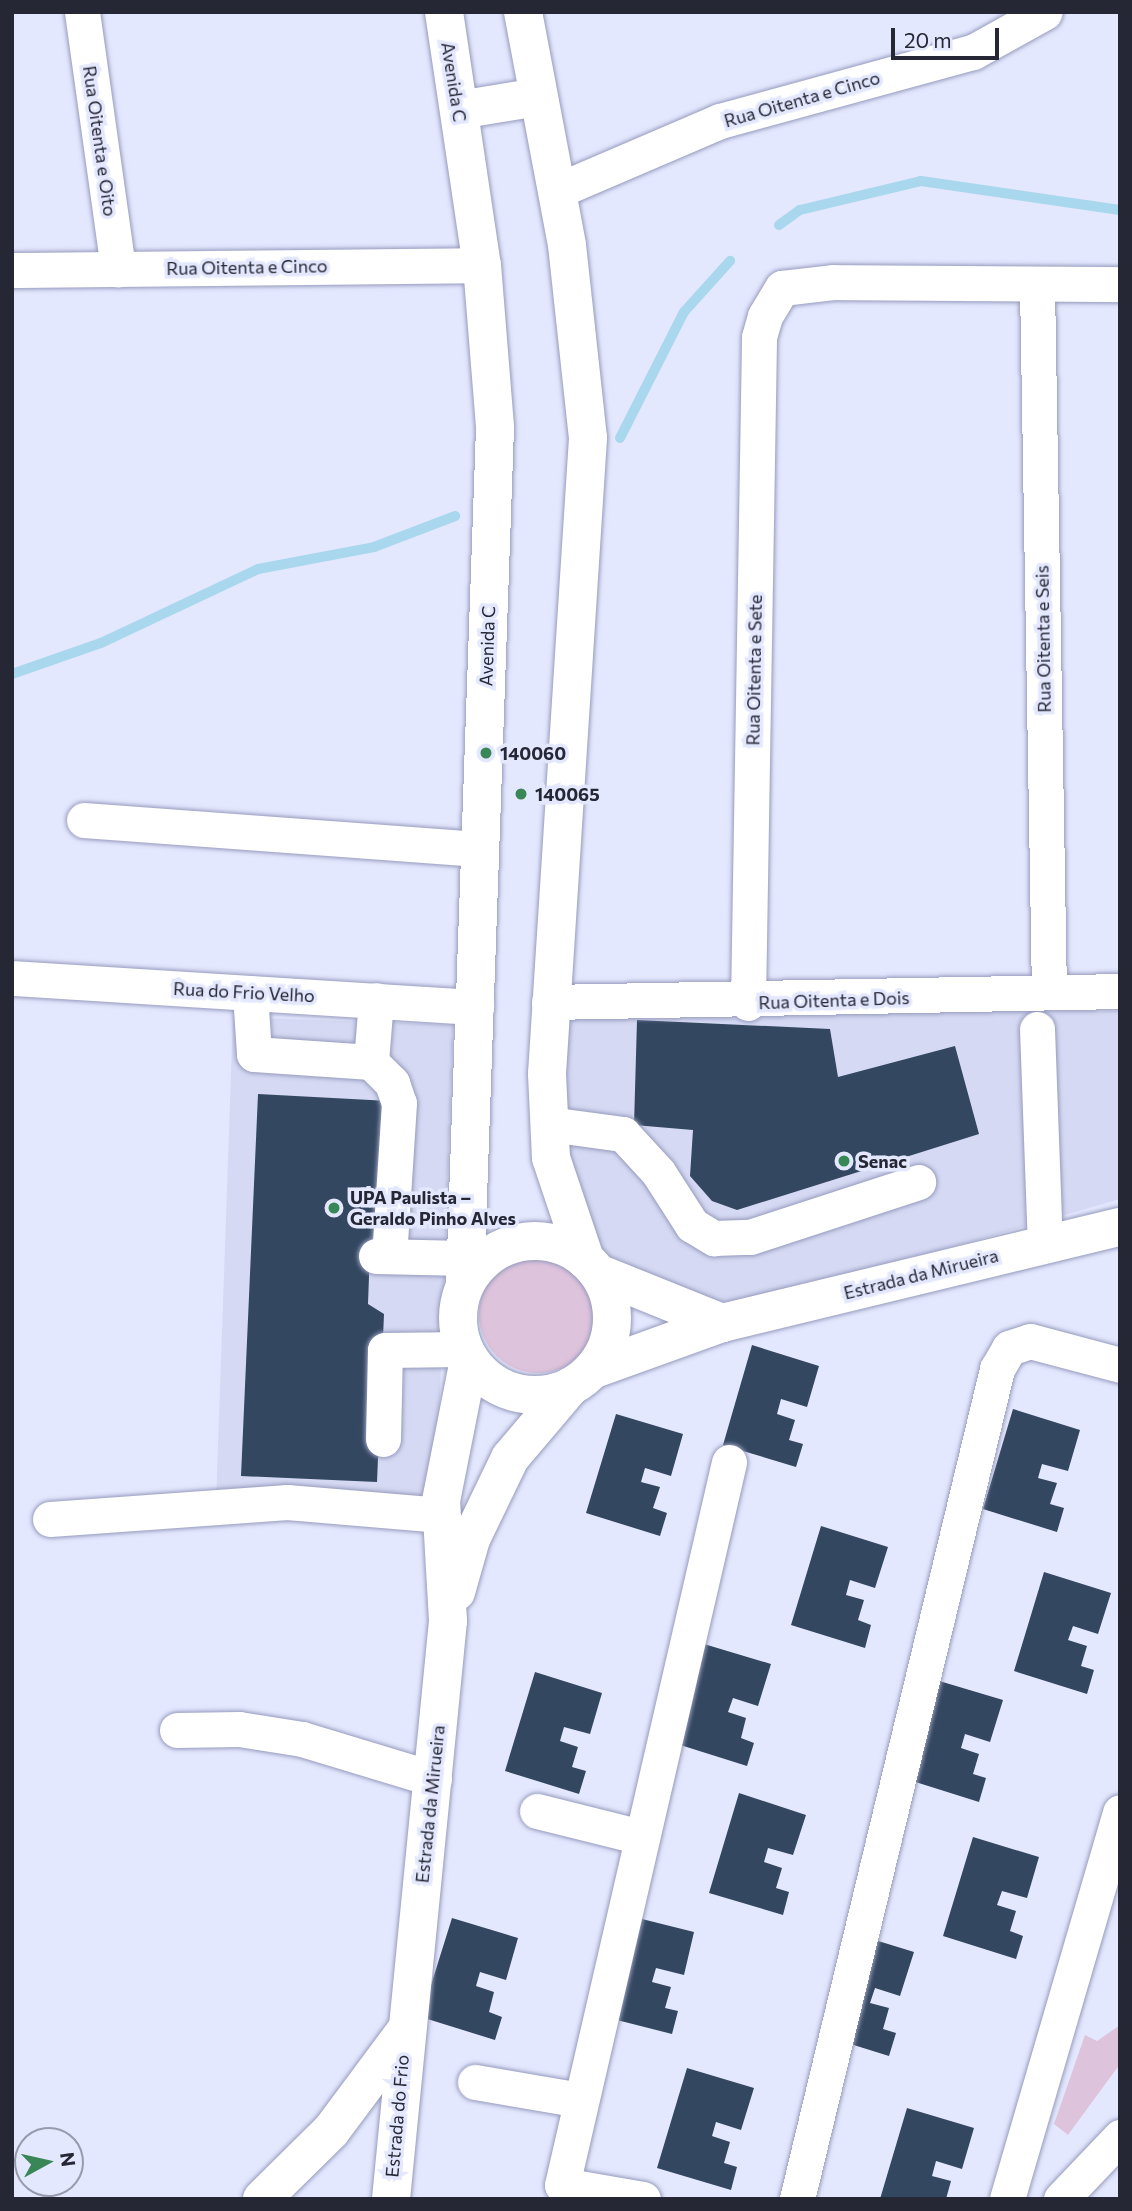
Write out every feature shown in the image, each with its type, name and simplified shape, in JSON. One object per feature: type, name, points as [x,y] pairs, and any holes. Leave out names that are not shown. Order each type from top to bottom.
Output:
[{"type":"main road","name":"Avenida C","points":[[444,12],[482,265],[495,428],[465,1270]]},
{"type":"main road","points":[[448,1621],[471,1539],[510,1458],[581,1378],[611,1323],[591,1266],[557,1185],[549,1002],[588,438],[559,190],[538,97],[523,12]]},
{"type":"main road","points":[[459,110],[538,97]]},
{"type":"main road","name":"Estrada da Mirueira","points":[[467,1354],[485,1376],[515,1392],[550,1394],[581,1378],[722,1324],[1044,1234],[1120,1227]]},
{"type":"main road","name":"Estrada da Mirueira","points":[[404,2034],[435,1779],[448,1621],[441,1514],[467,1354],[458,1314],[465,1270],[492,1253],[529,1240],[549,1241],[591,1266],[722,1324]]},
{"type":"main road","points":[[262,2199],[331,2131],[404,2034]]},
{"type":"main road","name":"Estrada do Frio","points":[[391,2199],[404,2034]]},
{"type":"street","name":"Rua Oitenta e Oito","points":[[82,12],[118,269]]},
{"type":"street","name":"Rua Oitenta e Cinco","points":[[559,190],[720,121],[973,52],[1045,12]]},
{"type":"street","name":"Rua Oitenta e Cinco","points":[[12,270],[482,265]]},
{"type":"street","name":"Rua Oitenta e Sete","points":[[748,1003],[759,337],[782,288],[833,282],[1037,285]]},
{"type":"street","points":[[1037,285],[1120,284]]},
{"type":"street","name":"Rua Oitenta e Seis","points":[[1037,285],[1049,992]]},
{"type":"street","points":[[84,820],[478,849]]},
{"type":"street","name":"Rua do Frio Velho","points":[[12,978],[475,1007]]},
{"type":"street","name":"Rua Oitenta e Dois","points":[[549,1002],[748,1003],[1120,991]]},
{"type":"street","points":[[250,993],[254,1054],[372,1062],[384,1070],[399,1103],[383,1256],[465,1270]]},
{"type":"street","points":[[372,1062],[376,1000]]},
{"type":"street","points":[[1037,1029],[1044,1234]]},
{"type":"street","points":[[556,1123],[623,1134],[658,1172],[692,1226],[714,1238],[750,1237],[918,1182]]},
{"type":"street","points":[[797,2199],[996,1369],[1010,1348],[1030,1340],[1120,1364]]},
{"type":"street","points":[[383,1439],[385,1350],[467,1354]]},
{"type":"street","points":[[643,2199],[562,2185],[729,1462]]},
{"type":"street","points":[[50,1519],[287,1502],[441,1514]]},
{"type":"street","points":[[177,1730],[239,1729],[302,1739],[435,1779]]},
{"type":"street","points":[[537,1811],[641,1837]]},
{"type":"street","points":[[1007,2199],[1120,1812]]},
{"type":"street","points":[[475,2082],[580,2100]]},
{"type":"street","points":[[1061,2199],[1120,2137]]},
{"type":"shaded area","name":"Senac","points":[[577,1009],[1120,1011],[1120,1199],[751,1305],[705,1299],[597,1253],[577,1214],[563,1123],[565,1016]]},
{"type":"shaded area","name":"UPA Paulista – Geraldo Pinho Alves","points":[[233,1017],[453,1025],[436,1500],[216,1493]]},
{"type":"shaded area","points":[[538,1255],[560,1260],[580,1272],[592,1292],[597,1314],[592,1336],[580,1356],[560,1368],[538,1373],[516,1368],[496,1356],[484,1336],[479,1314],[484,1292],[496,1272],[516,1260]]},
{"type":"shaded area","points":[[1120,2025],[1120,2064],[1068,2135],[1054,2124],[1085,2035],[1097,2041]]},
{"type":"building","points":[[637,1020],[830,1029],[838,1077],[955,1046],[979,1134],[737,1210],[712,1201],[690,1176],[693,1130],[634,1125]]},
{"type":"building","points":[[258,1094],[389,1101],[382,1249],[370,1249],[368,1304],[384,1314],[377,1482],[241,1476]]},
{"type":"building","points":[[752,1345],[819,1366],[807,1407],[781,1399],[777,1414],[795,1420],[789,1440],[803,1444],[796,1467],[723,1445]]},
{"type":"building","points":[[1013,1409],[1080,1430],[1068,1471],[1042,1464],[1038,1478],[1057,1483],[1050,1504],[1064,1508],[1057,1532],[983,1509]]},
{"type":"building","points":[[616,1414],[683,1434],[671,1476],[645,1468],[641,1482],[660,1487],[653,1508],[667,1513],[660,1536],[586,1513]]},
{"type":"building","points":[[821,1526],[888,1547],[875,1588],[850,1580],[846,1595],[864,1600],[858,1620],[871,1625],[865,1648],[791,1625]]},
{"type":"building","points":[[1044,1572],[1111,1593],[1098,1634],[1073,1626],[1068,1640],[1087,1646],[1081,1666],[1094,1670],[1087,1694],[1014,1671]]},
{"type":"building","points":[[704,1644],[771,1664],[758,1706],[733,1698],[728,1712],[746,1718],[741,1738],[754,1743],[747,1766],[674,1743]]},
{"type":"building","points":[[535,1672],[602,1693],[590,1734],[564,1727],[560,1741],[578,1747],[572,1767],[586,1771],[579,1794],[505,1771]]},
{"type":"building","points":[[936,1680],[1003,1700],[990,1742],[965,1734],[961,1748],[979,1754],[973,1774],[986,1778],[979,1802],[906,1779]]},
{"type":"building","points":[[739,1793],[806,1815],[793,1855],[768,1848],[764,1862],[782,1868],[776,1888],[789,1892],[783,1915],[709,1893]]},
{"type":"building","points":[[973,1837],[1039,1857],[1027,1898],[1002,1891],[997,1905],[1016,1911],[1010,1931],[1023,1936],[1016,1959],[943,1936]]},
{"type":"building","points":[[452,1918],[518,1938],[506,1980],[480,1972],[476,1986],[494,1992],[489,2012],[502,2017],[495,2040],[421,2017]]},
{"type":"building","points":[[638,1918],[694,1932],[684,1975],[656,1968],[652,1982],[671,1987],[665,2008],[678,2011],[672,2034],[613,2019]]},
{"type":"building","points":[[875,1940],[914,1952],[900,1996],[875,1988],[870,2003],[889,2008],[883,2029],[896,2033],[889,2056],[844,2042]]},
{"type":"building","points":[[687,2068],[754,2088],[741,2130],[716,2122],[712,2136],[730,2142],[724,2163],[737,2167],[731,2190],[657,2168]]},
{"type":"building","points":[[907,2108],[974,2128],[962,2169],[936,2161],[932,2176],[951,2181],[946,2199],[880,2199]]},
{"type":"waterway","points":[[779,225],[800,210],[921,181],[1120,210]]},
{"type":"waterway","points":[[620,438],[684,312],[730,261]]},
{"type":"waterway","points":[[12,674],[101,643],[258,569],[374,547],[455,516]]},
{"type":"place","name":"140060","points":[[486,753]]},
{"type":"place","name":"140065","points":[[521,794]]},
{"type":"place","name":"Senac","points":[[844,1161]]},
{"type":"place","name":"UPA Paulista – Geraldo Pinho Alves","points":[[334,1208]]}]
